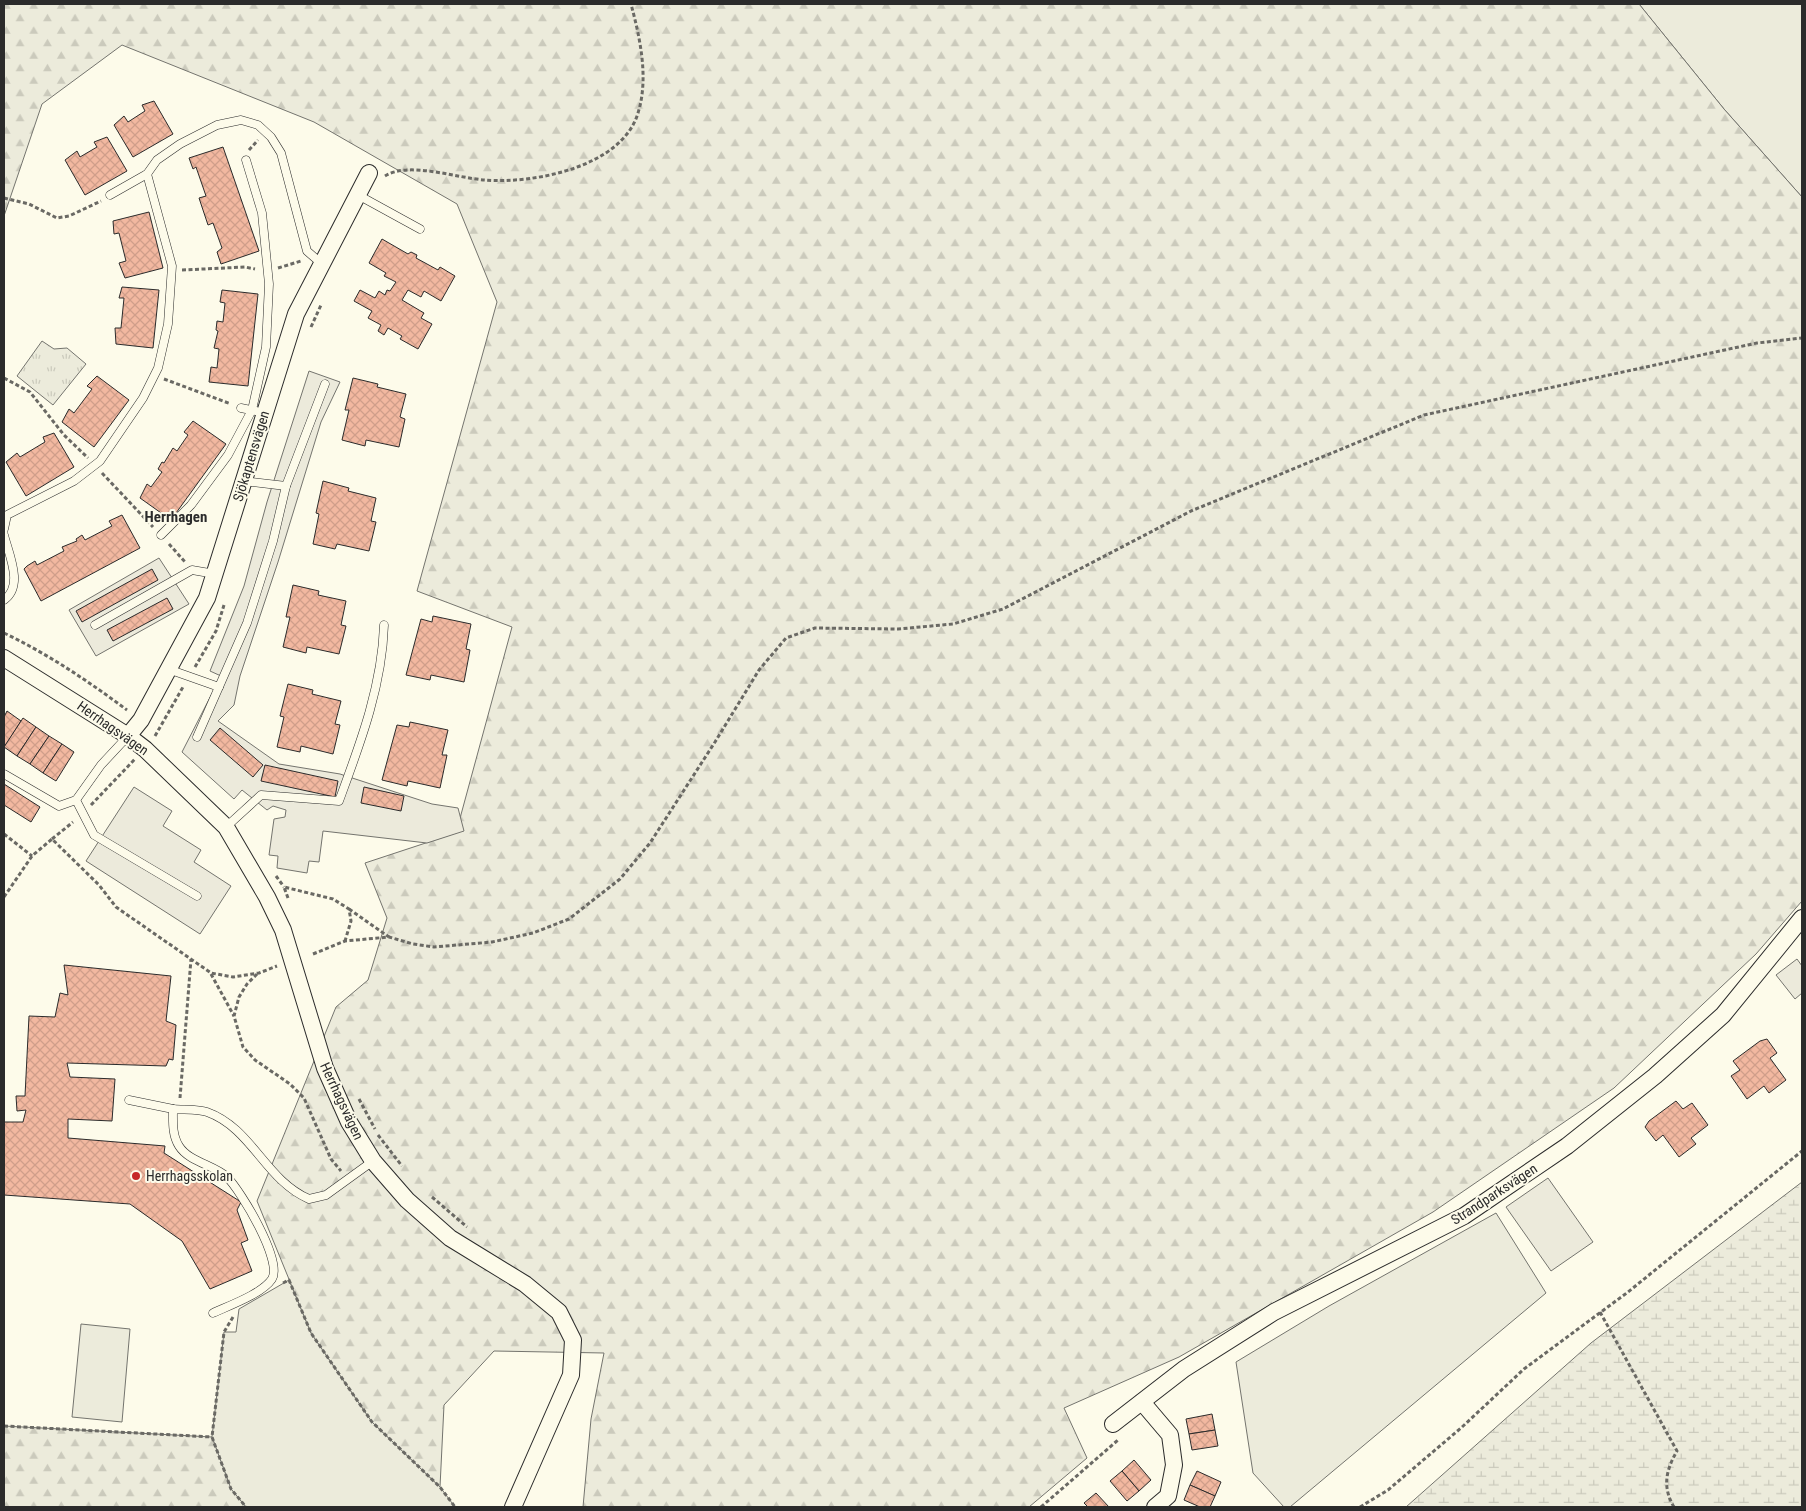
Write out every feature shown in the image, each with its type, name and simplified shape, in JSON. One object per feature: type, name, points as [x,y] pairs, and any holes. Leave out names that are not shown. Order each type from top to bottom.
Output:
[{"type":"street","name":"Sjökaptensvägen","points":[[128,736],[141,720],[207,598],[243,481],[258,412],[296,314],[358,195],[376,175]]},
{"type":"street","name":"Herrhagsvägen","points":[[4,658],[145,748],[226,826],[267,897],[283,930],[325,1068],[349,1122],[373,1161],[407,1200],[450,1238],[525,1284],[559,1312],[573,1340],[571,1375],[513,1507]]},
{"type":"street","name":"Strandparksvägen","points":[[1114,1424],[1184,1369],[1274,1312],[1464,1216],[1567,1146],[1655,1076],[1723,1015],[1802,918]]},
{"type":"street","points":[[1142,1402],[1170,1435],[1174,1465],[1168,1496],[1155,1507]]},
{"type":"lane","points":[[110,195],[147,174],[157,160],[180,144],[217,125],[241,120],[258,125],[271,137],[281,153],[308,252],[322,264]]},
{"type":"lane","points":[[161,535],[191,505],[258,412],[266,346],[268,272],[262,213],[246,160]]},
{"type":"lane","points":[[4,529],[5,511],[74,482],[100,461],[143,398],[155,375],[168,324],[171,271],[147,174]]},
{"type":"lane","points":[[358,195],[420,229]]},
{"type":"lane","points":[[197,737],[247,623],[274,540],[286,486],[325,384]]},
{"type":"lane","points":[[241,408],[258,412]]},
{"type":"lane","points":[[243,481],[286,486]]},
{"type":"lane","points":[[4,535],[15,582],[11,595],[4,600]]},
{"type":"lane","points":[[95,625],[192,570],[215,574]]},
{"type":"lane","points":[[226,826],[261,795],[339,801],[365,731],[374,697],[383,643],[384,624]]},
{"type":"lane","points":[[168,668],[219,687]]},
{"type":"lane","points":[[4,774],[59,806],[76,800],[101,765],[128,736]]},
{"type":"lane","points":[[76,800],[94,835],[197,896]]},
{"type":"lane","points":[[129,1100],[176,1109],[206,1112],[229,1124],[282,1184],[309,1199],[326,1195],[373,1161]]},
{"type":"lane","points":[[176,1109],[174,1136],[180,1148],[226,1176],[239,1191],[264,1237],[274,1269],[272,1279],[261,1289],[213,1314]]},
{"type":"path","points":[[376,175],[409,169],[487,180],[546,176],[590,163],[620,143],[638,114],[643,81],[639,34],[631,4]]},
{"type":"path","points":[[246,160],[249,148],[258,140],[271,137]]},
{"type":"path","points":[[4,198],[29,204],[57,218],[69,216],[110,195]]},
{"type":"path","points":[[171,271],[244,267],[268,272],[303,260],[308,252]]},
{"type":"path","points":[[313,954],[345,941],[389,937],[434,947],[492,942],[533,933],[569,919],[620,879],[650,842],[759,670],[786,638],[815,628],[898,629],[953,624],[1003,608],[1191,511],[1424,415],[1757,343],[1802,338]]},
{"type":"path","points":[[155,375],[241,408]]},
{"type":"path","points":[[4,378],[30,392],[64,435],[95,465],[192,570]]},
{"type":"path","points":[[4,834],[32,856]]},
{"type":"path","points":[[4,898],[32,856],[52,839],[99,885],[116,906],[211,973],[233,977],[259,973],[282,964]]},
{"type":"path","points":[[290,904],[284,887],[333,899],[389,937]]},
{"type":"path","points":[[345,941],[352,920],[348,908]]},
{"type":"path","points":[[176,1109],[191,959]]},
{"type":"path","points":[[211,973],[234,1016],[243,1047],[254,1060],[290,1084],[304,1098],[331,1159],[348,1179]]},
{"type":"path","points":[[234,1016],[239,997],[247,984],[259,973]]},
{"type":"path","points":[[357,1094],[378,1134],[407,1173]]},
{"type":"path","points":[[1360,1507],[1388,1490],[1461,1428],[1524,1369],[1600,1312],[1802,1152]]},
{"type":"path","points":[[428,1194],[474,1232]]},
{"type":"path","points":[[280,1285],[289,1280],[311,1333],[372,1422],[440,1487],[455,1507]]},
{"type":"path","points":[[238,1309],[224,1332],[212,1437],[231,1489],[246,1507]]},
{"type":"path","points":[[1600,1312],[1677,1451],[1669,1465],[1666,1480],[1667,1496],[1674,1507]]},
{"type":"path","points":[[4,1426],[212,1437]]},
{"type":"green space","points":[[4,4],[1639,4],[1724,109],[1802,197],[1802,901],[1756,954],[1614,1088],[1433,1212],[1179,1357],[1064,1408],[1087,1458],[1029,1507],[583,1507],[591,1419],[604,1353],[494,1351],[444,1405],[440,1487],[372,1422],[311,1333],[257,1201],[336,1007],[368,980],[387,918],[365,863],[456,833],[512,627],[417,591],[497,302],[457,204],[314,122],[122,45],[42,104],[4,216]]},
{"type":"green space","points":[[1639,4],[1802,4],[1802,197],[1724,109]]},
{"type":"green space","points":[[42,341],[54,349],[67,348],[86,364],[53,405],[17,376]]},
{"type":"green space","points":[[1802,1182],[1802,1507],[1406,1507],[1591,1343]]},
{"type":"green space","points":[[1496,1213],[1546,1293],[1290,1507],[1284,1507],[1253,1473],[1236,1362],[1329,1306]]},
{"type":"green space","points":[[289,1280],[311,1333],[372,1422],[440,1487],[455,1507],[246,1507],[231,1489],[212,1437],[224,1332],[236,1332],[239,1309]]},
{"type":"green space","points":[[81,1324],[130,1329],[122,1422],[72,1417]]},
{"type":"green space","points":[[4,1426],[212,1437],[231,1489],[246,1507],[4,1507]]},
{"type":"shaded area","points":[[309,371],[340,382],[321,422],[278,562],[240,676],[234,705],[218,721],[279,764],[340,774],[432,804],[458,808],[464,831],[427,843],[323,831],[319,862],[309,861],[307,873],[277,868],[278,856],[269,855],[274,819],[285,817],[286,810],[273,806],[267,810],[242,790],[234,799],[182,752],[221,676],[210,671],[244,586],[267,502]]},
{"type":"shaded area","points":[[159,558],[189,604],[96,656],[69,610]]},
{"type":"shaded area","points":[[134,787],[172,811],[163,826],[201,850],[194,862],[231,886],[200,934],[86,861]]},
{"type":"shaded area","points":[[1797,959],[1802,966],[1802,993],[1795,999],[1776,975]]},
{"type":"shaded area","points":[[1548,1178],[1593,1242],[1551,1271],[1506,1207]]},
{"type":"building","points":[[154,101],[173,134],[133,157],[114,125],[124,116],[128,122],[145,111],[142,105]]},
{"type":"building","points":[[107,137],[127,171],[85,195],[65,160],[77,151],[80,157],[97,147],[94,142]]},
{"type":"building","points":[[223,147],[259,251],[221,264],[217,252],[222,248],[213,223],[208,225],[199,198],[206,196],[196,167],[193,169],[189,158]]},
{"type":"building","points":[[149,212],[163,268],[125,278],[119,263],[126,261],[119,233],[114,234],[113,221]]},
{"type":"building","points":[[382,239],[408,254],[411,252],[417,255],[416,258],[438,270],[440,267],[455,276],[441,301],[424,291],[421,297],[408,290],[402,300],[424,313],[421,318],[432,324],[418,349],[400,339],[402,336],[388,328],[384,335],[378,331],[381,325],[368,318],[372,311],[354,301],[360,290],[375,298],[379,291],[385,295],[387,290],[390,291],[396,282],[384,276],[386,273],[369,263]]},
{"type":"building","points":[[122,287],[159,290],[153,348],[116,344],[115,328],[121,328],[124,298],[119,298]]},
{"type":"building","points":[[222,290],[258,294],[248,386],[209,382],[211,367],[217,368],[219,349],[214,348],[218,331],[216,330],[217,321],[223,322],[225,303],[220,302]]},
{"type":"building","points":[[97,376],[129,400],[94,447],[62,422],[69,409],[74,413],[92,389],[87,386]]},
{"type":"building","points":[[353,378],[378,384],[377,387],[406,394],[400,417],[405,419],[399,447],[366,440],[365,446],[342,440],[349,410],[345,410]]},
{"type":"building","points":[[193,421],[226,444],[171,520],[140,498],[147,484],[151,487],[162,472],[158,469],[173,448],[177,451],[188,435],[184,432]]},
{"type":"building","points":[[54,433],[74,467],[26,496],[6,462],[17,453],[20,457],[45,442],[43,437]]},
{"type":"building","points":[[323,481],[349,488],[348,491],[376,498],[371,521],[376,522],[369,551],[337,544],[335,549],[313,544],[319,514],[316,513]]},
{"type":"building","points":[[122,515],[140,548],[41,601],[24,569],[35,561],[37,565],[64,551],[62,547],[77,541],[76,539],[82,535],[85,540],[112,526],[109,521]]},
{"type":"building","points":[[152,569],[158,580],[82,622],[76,611]]},
{"type":"building","points":[[293,585],[319,591],[318,595],[346,601],[341,625],[346,626],[339,654],[307,647],[306,653],[283,647],[290,617],[286,617]]},
{"type":"building","points":[[167,598],[173,609],[113,641],[107,630]]},
{"type":"building","points":[[433,616],[471,624],[466,649],[470,650],[464,682],[431,675],[430,680],[406,675],[421,619],[432,622]]},
{"type":"building","points":[[288,684],[313,690],[312,694],[341,701],[335,724],[340,725],[333,754],[301,746],[300,752],[277,747],[284,717],[280,716]]},
{"type":"building","points":[[7,711],[21,721],[4,748],[4,717]]},
{"type":"building","points":[[23,718],[36,727],[17,756],[4,747]]},
{"type":"building","points":[[410,722],[448,730],[442,755],[447,755],[440,788],[408,781],[407,786],[382,780],[397,725],[409,727]]},
{"type":"building","points":[[36,727],[49,736],[30,764],[17,756]]},
{"type":"building","points":[[220,728],[263,765],[253,777],[210,740]]},
{"type":"building","points":[[49,736],[62,744],[43,773],[30,764]]},
{"type":"building","points":[[62,744],[74,752],[56,781],[43,773]]},
{"type":"building","points":[[265,765],[338,781],[335,797],[261,781]]},
{"type":"building","points":[[4,784],[40,807],[31,822],[4,805]]},
{"type":"building","points":[[364,787],[404,796],[401,811],[361,803]]},
{"type":"building","points":[[64,965],[171,976],[166,1021],[176,1025],[173,1060],[169,1059],[166,1066],[67,1063],[70,1077],[115,1079],[112,1121],[68,1119],[68,1138],[165,1146],[164,1153],[241,1202],[237,1210],[248,1240],[241,1243],[252,1271],[210,1289],[182,1241],[130,1204],[4,1195],[4,1122],[23,1122],[26,1110],[17,1111],[16,1096],[25,1096],[29,1016],[55,1017],[60,993],[68,995]]},
{"type":"building","points":[[1767,1039],[1777,1053],[1770,1058],[1786,1080],[1769,1093],[1764,1086],[1747,1099],[1731,1076],[1740,1070],[1733,1061],[1760,1041]]},
{"type":"building","points":[[1676,1101],[1683,1109],[1692,1103],[1708,1125],[1691,1138],[1696,1144],[1679,1157],[1663,1135],[1656,1141],[1645,1127],[1649,1121]]},
{"type":"building","points":[[1212,1414],[1215,1430],[1189,1434],[1186,1419]]},
{"type":"building","points":[[1215,1430],[1218,1446],[1192,1450],[1189,1434]]},
{"type":"building","points":[[1134,1460],[1151,1480],[1139,1491],[1122,1471]]},
{"type":"building","points":[[1122,1471],[1139,1491],[1127,1501],[1110,1481]]},
{"type":"building","points":[[1197,1471],[1221,1482],[1215,1496],[1190,1485]]},
{"type":"building","points":[[1190,1485],[1215,1496],[1210,1507],[1200,1507],[1184,1500]]},
{"type":"building","points":[[1096,1493],[1109,1507],[1088,1507],[1084,1503]]},
{"type":"place","name":"Herrhagsskolan","points":[[136,1176]]},
{"type":"district","name":"Herrhagen","points":[[176,517]]}]
